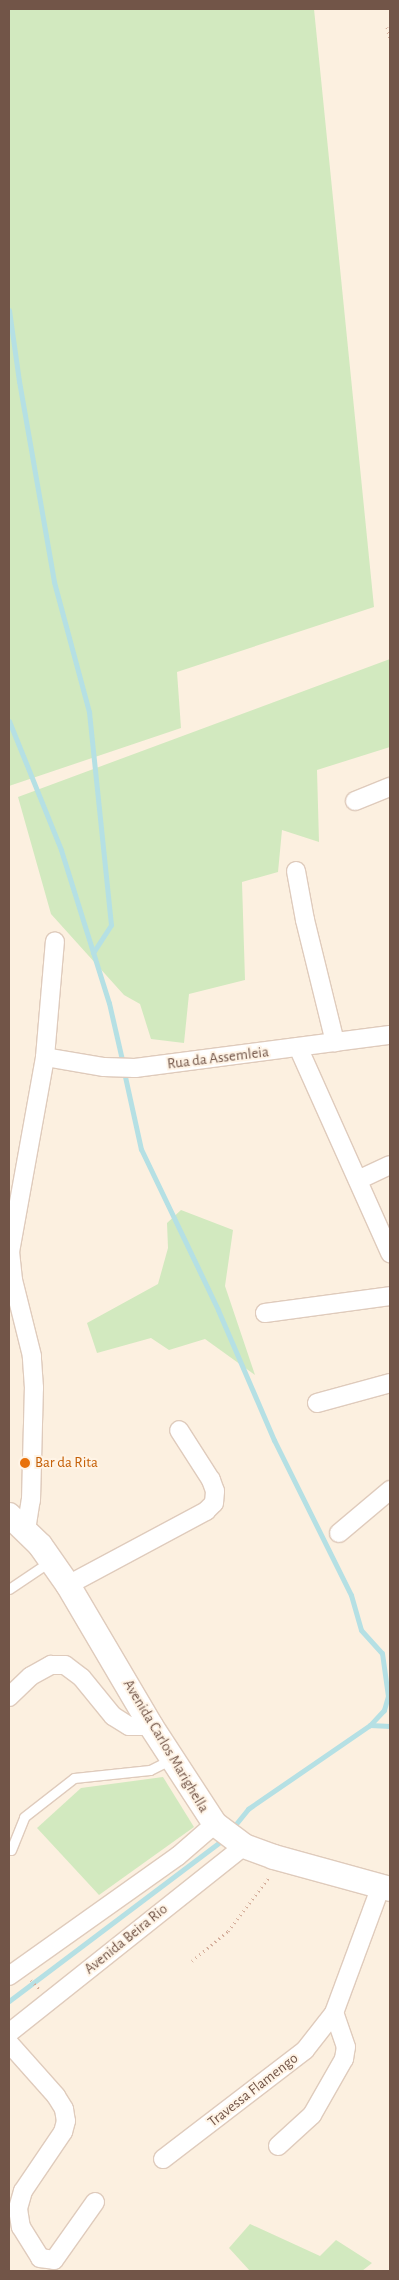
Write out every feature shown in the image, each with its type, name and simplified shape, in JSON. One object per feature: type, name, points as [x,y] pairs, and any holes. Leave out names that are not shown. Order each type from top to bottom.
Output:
[{"type":"street","points":[[355,801],[390,787]]},
{"type":"street","points":[[296,871],[305,920],[335,1042]]},
{"type":"street","points":[[18,1522],[31,1500],[34,1388],[32,1356],[13,1280],[10,1252],[45,1057],[55,941]]},
{"type":"street","name":"Rua da Assemleia","points":[[45,1057],[104,1067],[135,1068],[390,1035]]},
{"type":"street","points":[[298,1048],[390,1253]]},
{"type":"street","points":[[358,1180],[390,1166]]},
{"type":"street","points":[[265,1313],[390,1296]]},
{"type":"street","points":[[317,1403],[390,1383]]},
{"type":"street","points":[[68,1585],[206,1512],[214,1502],[215,1491],[212,1480],[179,1430]]},
{"type":"street","points":[[339,1533],[390,1490]]},
{"type":"street","name":"Avenida Carlos Marighella","points":[[18,1522],[52,1560],[172,1759],[229,1834]]},
{"type":"street","points":[[9,1697],[31,1676],[51,1665],[65,1665],[82,1678],[113,1716],[129,1726],[151,1726]]},
{"type":"street","points":[[15,1972],[178,1856],[229,1834],[283,1859],[385,1887]]},
{"type":"street","name":"Avenida Beira Rio","points":[[9,2033],[48,2001],[229,1834]]},
{"type":"street","name":"Travessa Flamengo","points":[[163,2159],[304,2050],[334,2013],[385,1887]]},
{"type":"street","points":[[278,2146],[312,2115],[344,2059],[346,2047],[334,2013]]},
{"type":"street","points":[[9,2043],[56,2096],[64,2110],[66,2121],[63,2132],[23,2191],[18,2210],[21,2227],[40,2258],[54,2260],[95,2202]]},
{"type":"lane","points":[[9,1589],[52,1560]]},
{"type":"lane","points":[[11,1850],[24,1817],[74,1778],[150,1770],[172,1759]]},
{"type":"path","points":[[387,27],[390,39]]},
{"type":"path","points":[[192,1961],[228,1930],[283,1859]]},
{"type":"path","points":[[15,1972],[48,2001]]},
{"type":"green space","points":[[9,9],[314,9],[374,607],[177,672],[181,728],[9,786]]},
{"type":"green space","points":[[390,659],[390,747],[317,770],[319,842],[282,830],[278,872],[242,882],[245,980],[189,994],[184,1043],[151,1039],[140,1004],[124,995],[51,914],[18,797]]},
{"type":"green space","points":[[181,1210],[233,1230],[225,1286],[255,1375],[205,1339],[169,1350],[151,1338],[97,1353],[87,1323],[158,1284],[168,1248],[167,1223]]},
{"type":"green space","points":[[163,1777],[194,1827],[99,1895],[37,1828],[81,1788]]},
{"type":"green space","points":[[250,2224],[320,2256],[336,2240],[372,2263],[362,2271],[250,2271],[229,2248]]},
{"type":"waterway","points":[[9,310],[19,381],[54,582],[89,712],[111,925],[93,953]]},
{"type":"waterway","points":[[9,721],[61,850],[109,1003],[123,1064]]},
{"type":"waterway","points":[[124,1072],[141,1149],[218,1310],[274,1440],[351,1595],[361,1630],[382,1653],[388,1696],[384,1710],[370,1725],[248,1809],[232,1829]]},
{"type":"waterway","points":[[370,1725],[390,1726]]},
{"type":"waterway","points":[[9,2001],[224,1839]]},
{"type":"place","name":"Bar da Rita","points":[[25,1463]]}]
